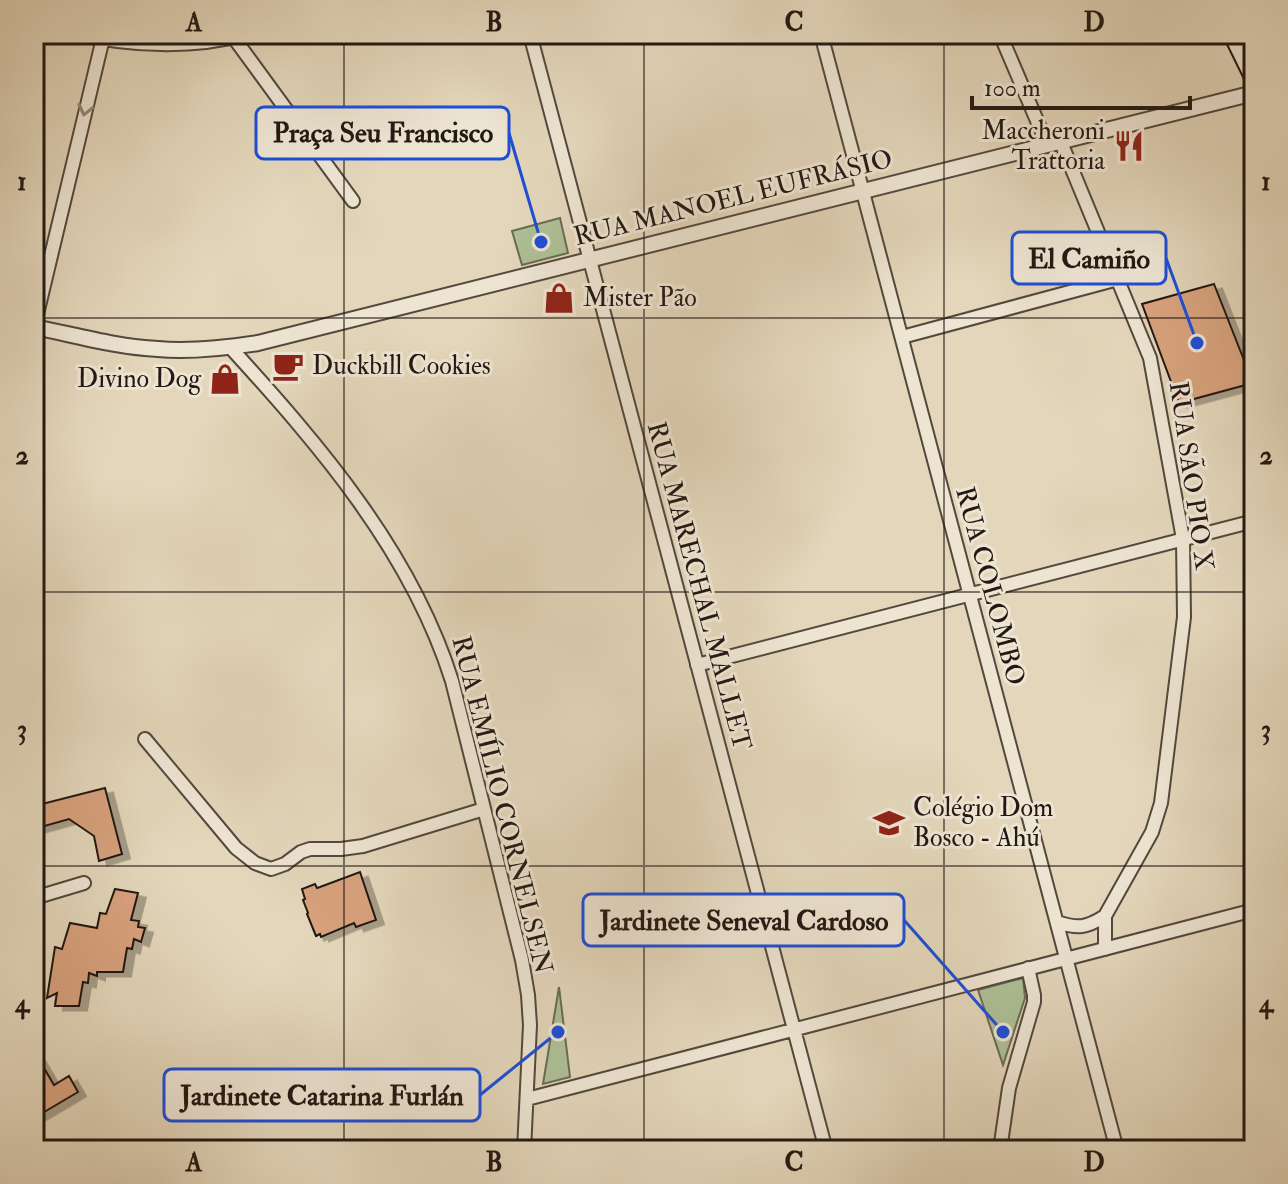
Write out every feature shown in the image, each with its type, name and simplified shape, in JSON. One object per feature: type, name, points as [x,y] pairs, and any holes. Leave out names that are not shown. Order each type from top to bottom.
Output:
[{"type":"main road","points":[[1232,34],[1254,79]]},
{"type":"street","points":[[76,34],[140,43],[176,43],[240,36],[353,201]]},
{"type":"street","name":"RUA MARECHAL MALLET","points":[[530,34],[826,1150]]},
{"type":"street","name":"RUA COLOMBO","points":[[821,34],[1117,1150]]},
{"type":"street","name":"RUA SÃO PIO X","points":[[1000,34],[1054,142],[1145,344],[1154,373],[1183,539],[1184,617],[1161,803],[1152,832],[1105,916],[1105,949]]},
{"type":"street","points":[[34,327],[103,37]]},
{"type":"street","name":"RUA MANOEL EUFRÁSIO","points":[[34,327],[145,348],[184,350],[230,347],[283,337],[1254,93]]},
{"type":"street","points":[[902,337],[1118,279]]},
{"type":"street","name":"RUA EMÍLIO CORNELSEN","points":[[230,347],[297,421],[372,521],[428,616],[442,649],[522,960],[528,995],[530,1025],[524,1150]]},
{"type":"street","points":[[697,665],[1254,521]]},
{"type":"street","points":[[145,739],[236,848],[255,863],[271,869],[310,849],[363,846],[484,809]]},
{"type":"street","points":[[34,898],[84,883]]},
{"type":"street","points":[[527,1099],[1254,910]]},
{"type":"street","points":[[1057,922],[1083,927],[1105,916]]},
{"type":"street","points":[[1000,1150],[1009,1088],[1034,1002],[1028,968]]},
{"type":"green space","points":[[560,218],[568,253],[522,265],[512,231]]},
{"type":"green space","points":[[1023,978],[1025,998],[1003,1065],[978,990]]},
{"type":"green space","points":[[559,987],[570,1077],[543,1084]]},
{"type":"building","points":[[1214,284],[1253,383],[1179,403],[1142,304]]},
{"type":"building","points":[[105,788],[122,854],[99,861],[94,836],[69,819],[34,829],[34,806]]},
{"type":"building","points":[[360,872],[376,920],[356,927],[354,923],[321,937],[320,934],[316,936],[302,889],[315,884],[317,888]]},
{"type":"building","points":[[115,889],[138,893],[131,920],[139,921],[138,927],[145,928],[141,942],[134,939],[132,949],[127,948],[123,972],[97,972],[97,976],[89,973],[88,983],[83,982],[79,1006],[55,1006],[57,993],[47,998],[55,947],[62,949],[70,923],[97,928],[100,913],[106,914]]},
{"type":"building","points":[[34,1051],[54,1085],[69,1076],[78,1092],[34,1118]]},
{"type":"place","name":"Maccheroni Trattoria","points":[[1129,146]]},
{"type":"place","name":"Praça Seu Francisco","points":[[541,242]]},
{"type":"place","name":"Mister Pão","points":[[559,298]]},
{"type":"place","name":"El Camiño","points":[[1197,343]]},
{"type":"place","name":"Duckbill Cookies","points":[[288,366]]},
{"type":"place","name":"Divino Dog","points":[[225,379]]},
{"type":"place","name":"Colégio Dom Bosco - Ahú","points":[[889,823]]},
{"type":"place","name":"Jardinete Catarina Furlán","points":[[558,1032]]},
{"type":"place","name":"Jardinete Seneval Cardoso","points":[[1003,1032]]}]
